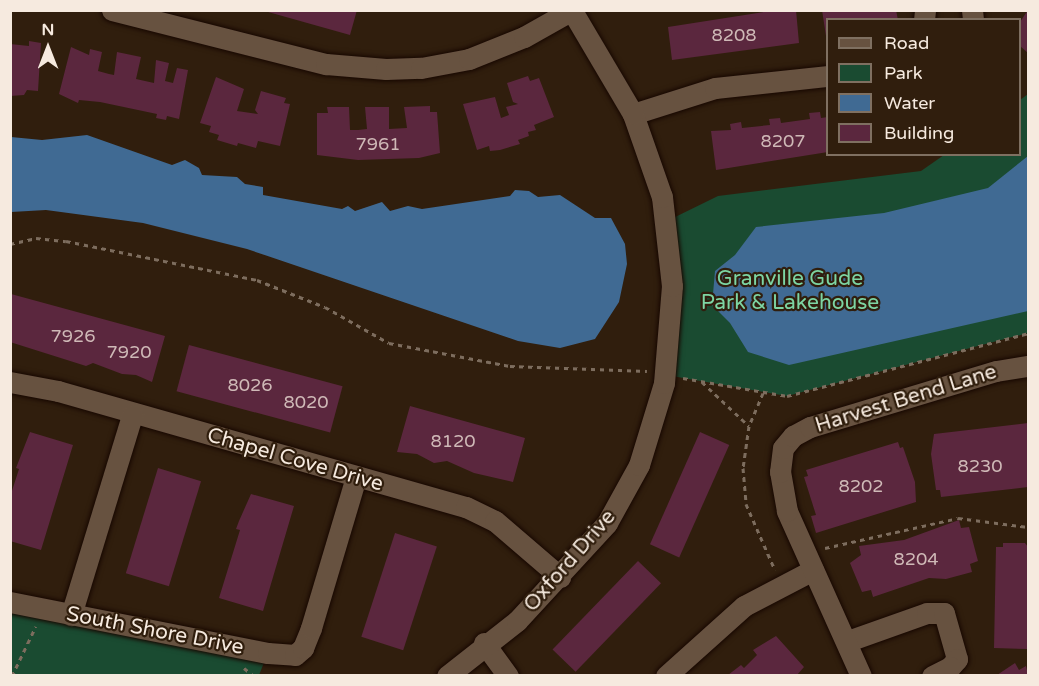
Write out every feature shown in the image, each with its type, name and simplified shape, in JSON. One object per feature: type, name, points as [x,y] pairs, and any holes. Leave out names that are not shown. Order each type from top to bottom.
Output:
[{"type":"street","points":[[111,10],[326,64],[386,69],[421,68],[469,58],[524,37],[572,11]]},
{"type":"street","name":"Oxford Drive","points":[[447,675],[484,644],[517,621],[560,577],[607,523],[632,483],[647,445],[666,375],[672,319],[668,231],[652,165],[633,114],[572,11]]},
{"type":"street","points":[[633,114],[715,88],[826,76]]},
{"type":"street","name":"Harvest Bend Lane","points":[[861,675],[848,641],[787,511],[780,472],[783,448],[793,436],[810,427],[996,371],[1029,366]]},
{"type":"street","name":"Chapel Cove Drive","points":[[10,382],[58,391],[132,415],[356,477],[485,516],[560,577]]},
{"type":"street","points":[[71,615],[132,415]]},
{"type":"street","name":"South Shore Drive","points":[[10,602],[282,656],[298,653],[311,628],[356,477]]},
{"type":"street","points":[[666,675],[744,606],[783,585],[809,561]]},
{"type":"street","points":[[848,641],[939,611],[947,617],[957,655],[955,663],[932,675]]},
{"type":"street","points":[[484,644],[508,675]]},
{"type":"path","points":[[10,244],[36,238],[66,241],[257,280],[325,307],[388,343],[510,366],[633,368],[787,396],[811,392],[1029,333]]},
{"type":"path","points":[[701,381],[749,426]]},
{"type":"path","points":[[763,393],[749,426],[743,468],[746,504],[783,585]]},
{"type":"path","points":[[809,561],[958,518],[1029,527]]},
{"type":"path","points":[[12,675],[45,609]]},
{"type":"green space","name":"Granville Gude Park & Lakehouse","points":[[1028,94],[1028,333],[787,396],[666,375],[667,221],[718,196],[921,171],[943,156],[1021,156],[1021,99]]},
{"type":"green space","points":[[11,602],[268,653],[259,675],[11,676]]},
{"type":"water","points":[[87,135],[172,165],[185,160],[199,168],[202,175],[237,177],[245,184],[263,187],[263,195],[342,209],[348,206],[355,211],[382,202],[390,211],[408,206],[422,209],[510,196],[515,190],[529,191],[538,197],[560,195],[595,218],[611,218],[625,244],[627,264],[619,302],[595,339],[560,348],[518,341],[247,249],[143,223],[46,210],[11,212],[11,137],[42,140]]},
{"type":"water","points":[[1028,156],[1028,311],[789,365],[748,352],[730,323],[712,305],[715,271],[735,255],[756,227],[884,213],[988,188]]},
{"type":"building","points":[[261,10],[357,10],[350,35]]},
{"type":"building","points":[[777,10],[796,10],[799,43],[672,60],[668,27]]},
{"type":"building","points":[[822,10],[896,10],[898,18],[826,18],[826,36]]},
{"type":"building","points":[[1028,10],[1028,53],[1021,47],[1021,20]]},
{"type":"building","points":[[29,41],[41,43],[38,91],[27,90],[24,95],[10,96],[10,44],[29,46]]},
{"type":"building","points":[[71,47],[89,55],[90,49],[102,52],[98,71],[114,75],[117,52],[141,57],[136,79],[154,83],[156,60],[169,63],[165,81],[173,83],[177,68],[188,70],[179,119],[167,116],[166,120],[156,118],[157,114],[100,102],[79,100],[78,103],[59,94]]},
{"type":"building","points":[[528,76],[530,81],[539,78],[554,117],[534,125],[536,130],[528,132],[529,136],[518,140],[520,144],[500,150],[490,151],[489,146],[477,150],[463,104],[495,97],[501,118],[509,115],[506,107],[518,104],[513,102],[507,83]]},
{"type":"building","points":[[216,77],[244,89],[237,111],[258,114],[255,110],[261,91],[286,98],[284,103],[290,104],[280,146],[258,141],[256,148],[238,143],[237,146],[217,140],[219,135],[209,132],[211,126],[200,123]]},
{"type":"building","points":[[430,106],[430,112],[437,112],[440,153],[419,158],[358,160],[317,155],[317,113],[328,113],[327,107],[349,107],[350,130],[358,130],[367,129],[365,107],[389,107],[389,129],[407,128],[404,107]]},
{"type":"building","points":[[820,112],[821,118],[826,117],[826,152],[716,170],[711,131],[731,130],[730,124],[741,122],[742,128],[770,125],[769,119],[780,118],[781,123],[810,119],[809,113]]},
{"type":"building","points":[[11,294],[165,336],[152,382],[93,363],[86,366],[10,342]]},
{"type":"building","points":[[189,345],[343,386],[330,433],[177,391]]},
{"type":"building","points":[[410,406],[525,438],[513,482],[474,473],[447,461],[434,463],[417,454],[397,452]]},
{"type":"building","points":[[1028,423],[1028,487],[941,497],[940,490],[936,490],[931,454],[934,434]]},
{"type":"building","points":[[30,432],[73,445],[41,550],[10,541],[10,497],[19,469],[16,468]]},
{"type":"building","points":[[700,432],[729,445],[679,557],[650,544]]},
{"type":"building","points":[[898,442],[900,448],[903,447],[915,482],[916,502],[816,533],[811,516],[816,515],[804,477],[808,476],[806,470]]},
{"type":"building","points":[[158,468],[201,481],[169,586],[126,573]]},
{"type":"building","points":[[251,494],[294,506],[263,611],[219,598],[240,530],[236,529]]},
{"type":"building","points":[[959,520],[961,528],[969,527],[978,561],[970,564],[972,572],[946,579],[929,578],[873,597],[871,590],[862,592],[850,563],[861,555],[859,546],[904,540]]},
{"type":"building","points":[[395,533],[437,547],[403,650],[361,637]]},
{"type":"building","points":[[1003,543],[1025,543],[1028,547],[1028,649],[994,648],[996,547],[1003,547]]},
{"type":"building","points":[[638,561],[661,583],[576,672],[553,649]]},
{"type":"building","points":[[776,636],[804,667],[797,675],[728,675],[741,665],[744,668],[757,655],[753,650]]},
{"type":"building","points":[[1015,663],[1019,670],[1026,666],[1028,675],[997,675]]}]
